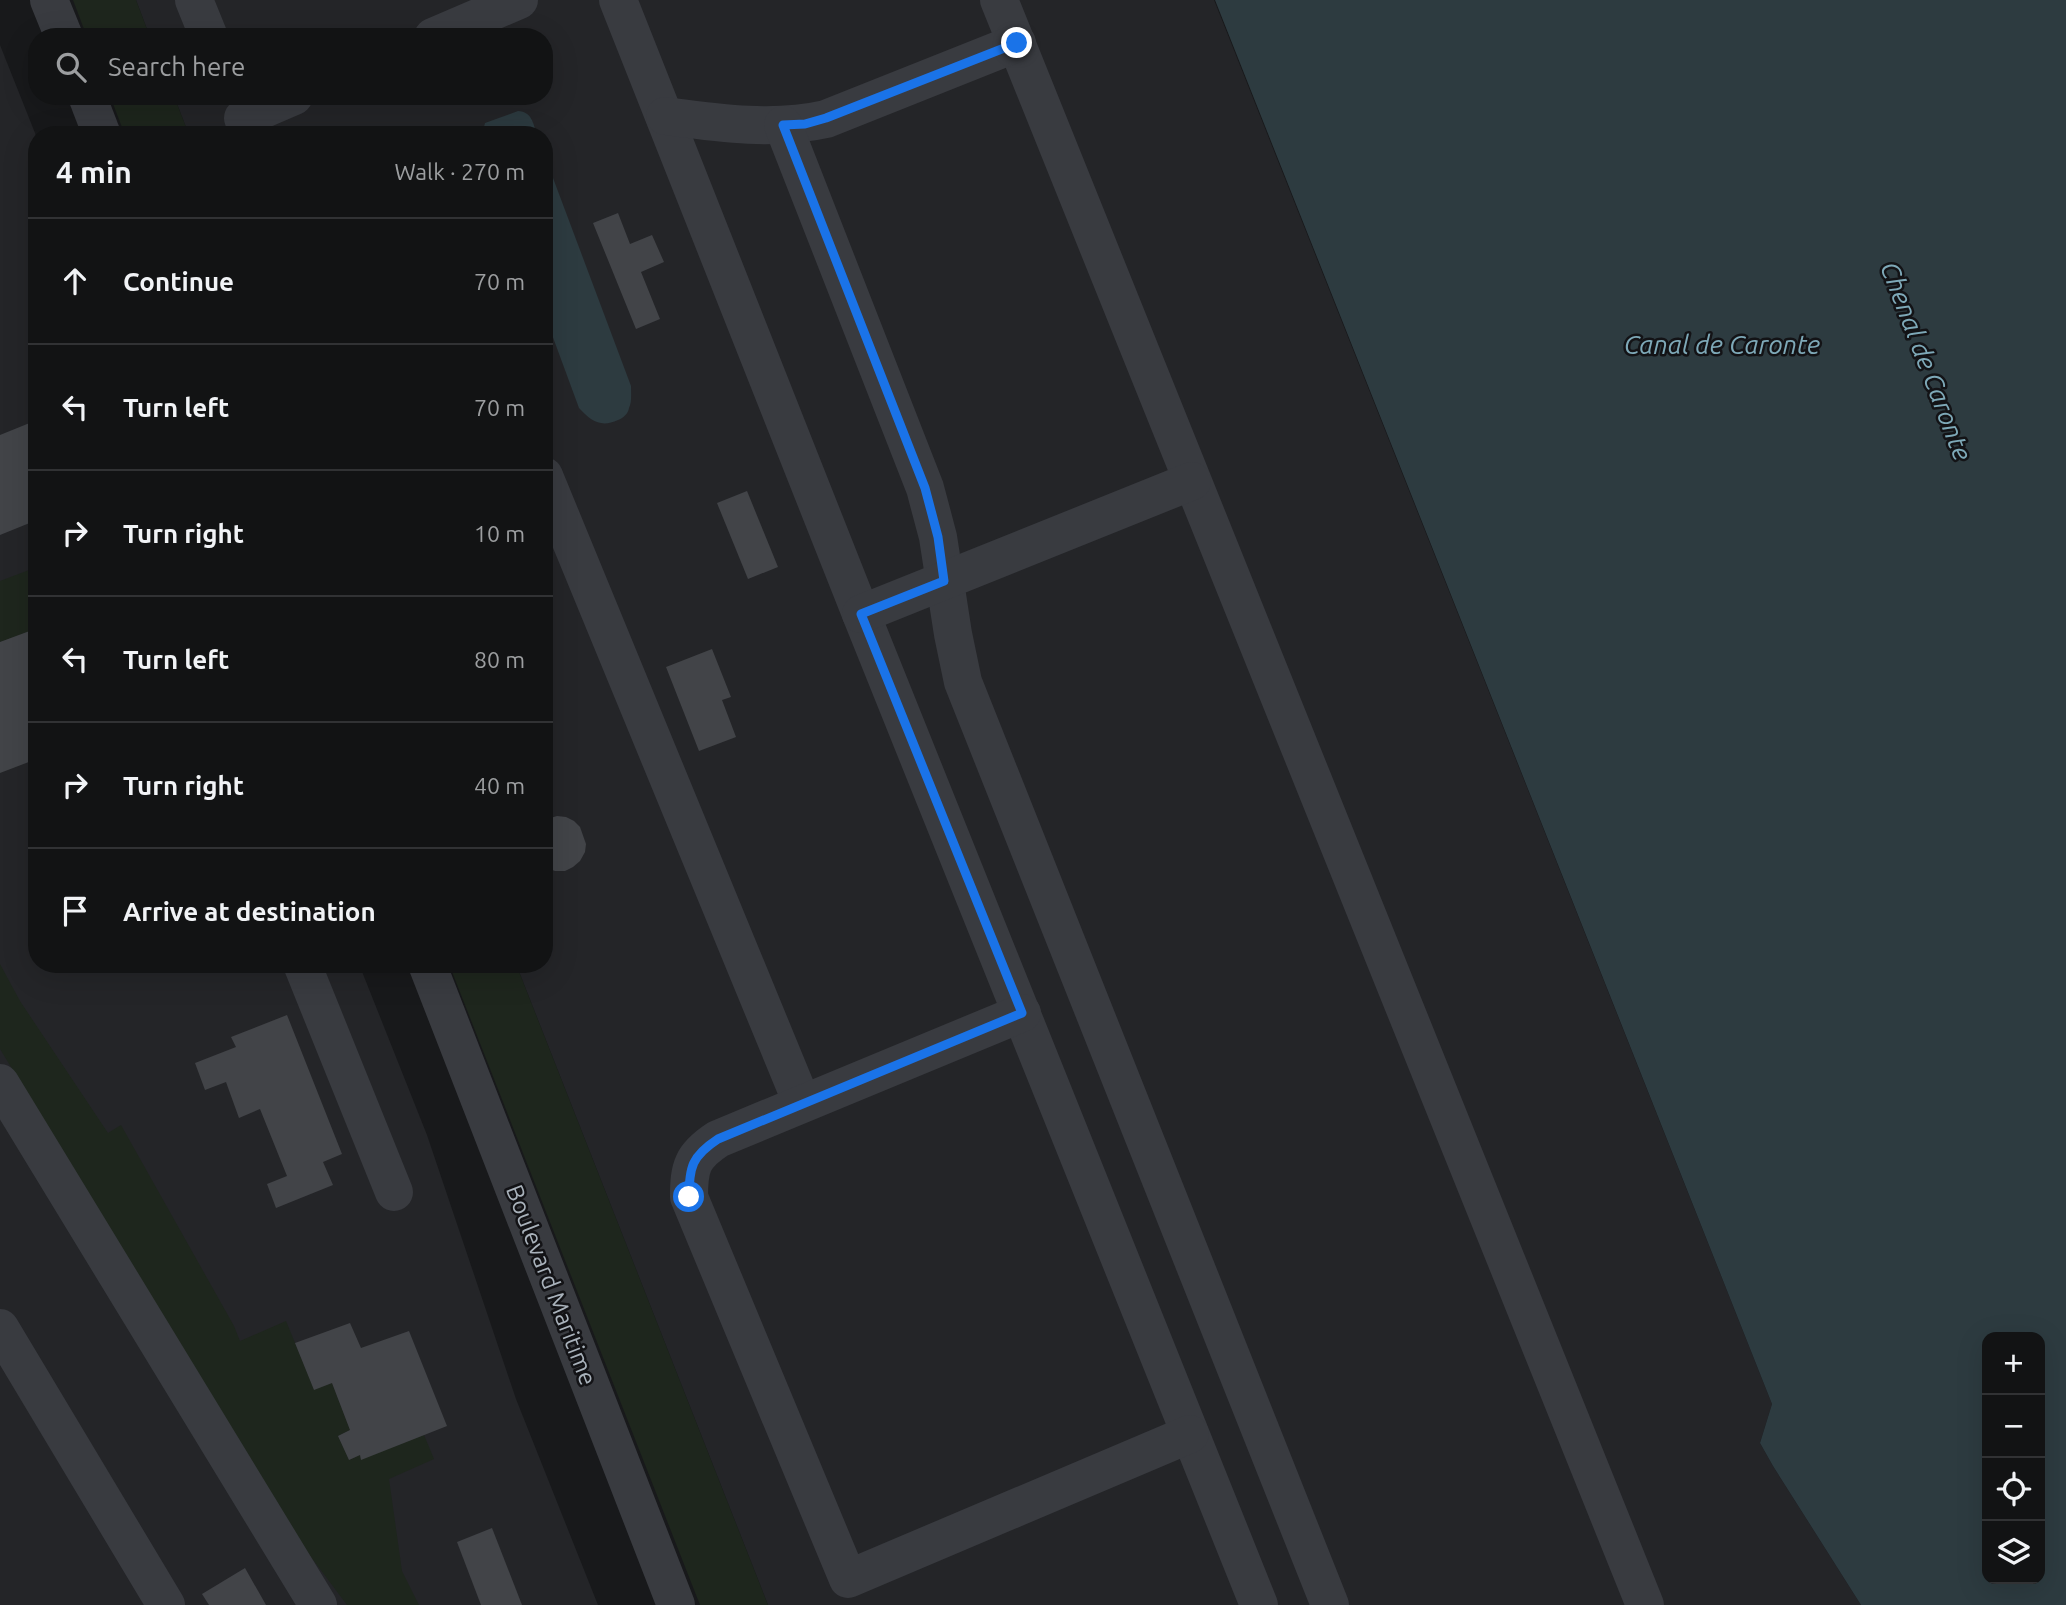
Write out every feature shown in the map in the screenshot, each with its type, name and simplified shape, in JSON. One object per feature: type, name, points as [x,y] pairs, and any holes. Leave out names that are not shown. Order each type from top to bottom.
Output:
[{"type":"street","points":[[50,0],[61,28]]},
{"type":"street","points":[[194,0],[205,28]]},
{"type":"street","points":[[454,28],[519,0]]},
{"type":"street","points":[[618,0],[1190,1434],[1246,1601]]},
{"type":"street","points":[[999,0],[1645,1605]]},
{"type":"street","points":[[665,116],[755,126],[805,124],[1017,43]]},
{"type":"street","points":[[90,105],[99,126]]},
{"type":"street","points":[[242,116],[271,105]]},
{"type":"street","points":[[783,125],[925,488],[938,537],[963,682],[1330,1605]]},
{"type":"street","points":[[861,614],[1192,481]]},
{"type":"street","points":[[553,498],[802,1103]]},
{"type":"street","points":[[306,973],[394,1192]]},
{"type":"street","name":"Boulevard Maritime","points":[[430,973],[676,1605]]},
{"type":"street","points":[[1022,1013],[718,1139],[701,1151],[689,1174],[689,1197],[853,1592],[1190,1434]]},
{"type":"street","points":[[0,1083],[318,1605]]},
{"type":"street","points":[[0,1328],[166,1605]]},
{"type":"shaded area","points":[[73,0],[136,0],[147,28],[84,28]]},
{"type":"shaded area","points":[[136,0],[1214,0],[1772,1404],[1760,1443],[1861,1605],[768,1605],[520,973],[553,973],[553,126],[186,126],[177,105],[553,105],[553,28],[147,28]]},
{"type":"shaded area","points":[[0,45],[32,126],[28,126],[28,973],[363,973],[427,1135],[516,1399],[598,1605],[0,1605]]},
{"type":"shaded area","points":[[113,105],[177,105],[186,126],[122,126]]},
{"type":"shaded area","points":[[28,570],[28,632],[0,642],[0,581]]},
{"type":"shaded area","points":[[0,964],[20,1001],[108,1133],[121,1125],[240,1341],[286,1321],[314,1389],[332,1383],[350,1430],[338,1436],[349,1460],[360,1455],[361,1459],[424,1435],[434,1459],[389,1479],[402,1571],[419,1605],[347,1605],[308,1553],[0,1049]]},
{"type":"shaded area","points":[[453,973],[520,973],[768,1605],[700,1605]]},
{"type":"water","name":"Canal de Caronte","points":[[1215,0],[2066,0],[2066,1605],[1861,1605],[1760,1443],[1772,1404]]},
{"type":"water","points":[[518,111],[526,113],[534,126],[484,126],[485,123]]},
{"type":"water","points":[[553,178],[631,386],[628,412],[622,418],[601,423],[579,408],[553,337]]},
{"type":"building","points":[[618,213],[630,244],[652,235],[664,262],[641,272],[660,319],[636,329],[593,223]]},
{"type":"building","points":[[28,424],[28,524],[0,535],[0,435]]},
{"type":"building","points":[[747,491],[778,567],[748,579],[717,503]]},
{"type":"building","points":[[28,632],[28,762],[0,773],[0,642]]},
{"type":"building","points":[[712,649],[731,697],[722,700],[736,737],[699,751],[666,667]]},
{"type":"building","points":[[553,817],[566,817],[574,821],[580,827],[586,844],[580,861],[565,871],[553,870]]},
{"type":"building","points":[[287,1015],[342,1154],[323,1162],[333,1185],[276,1208],[267,1184],[287,1176],[260,1109],[239,1118],[226,1082],[205,1090],[195,1063],[236,1047],[231,1037]]},
{"type":"building","points":[[350,1323],[361,1348],[409,1331],[447,1426],[361,1460],[360,1455],[349,1460],[338,1436],[350,1430],[332,1383],[314,1390],[295,1343]]},
{"type":"building","points":[[492,1528],[522,1605],[481,1605],[457,1542]]},
{"type":"building","points":[[245,1568],[266,1605],[209,1605],[202,1594]]},
{"type":"route","points":[[689,1197],[689,1174],[701,1151],[718,1139],[1022,1013],[861,614],[944,581],[938,537],[925,488],[783,125],[805,124],[826,118],[1017,43]]},
{"type":"water label","name":"Chenal de Caronte","points":[[1926,361]]}]
